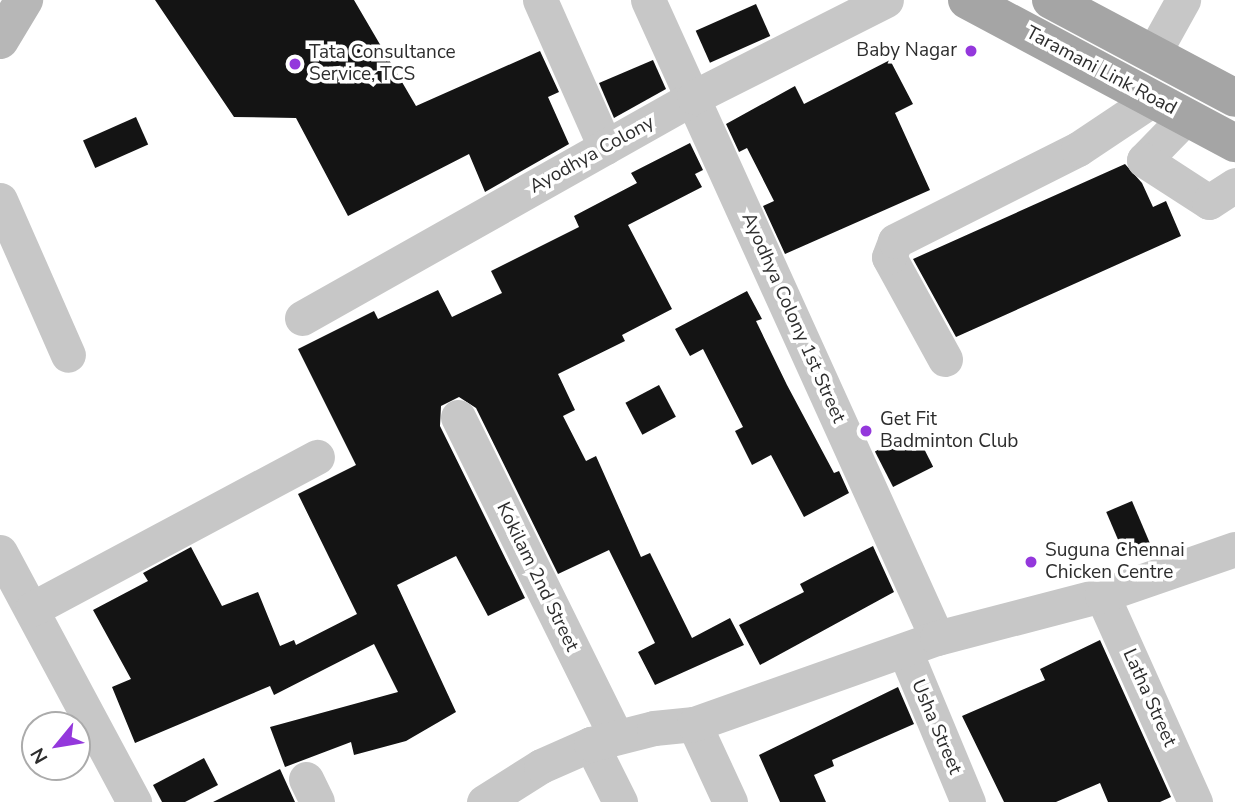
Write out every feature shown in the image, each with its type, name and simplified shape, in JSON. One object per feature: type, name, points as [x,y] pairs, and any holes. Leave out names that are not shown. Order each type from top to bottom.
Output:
[{"type":"main road","name":"Taramani Link Road","points":[[967,0],[1235,143]]},
{"type":"main road","name":"Taramani Link Road","points":[[1051,0],[1235,98]]},
{"type":"street","points":[[0,40],[24,0]]},
{"type":"street","points":[[540,0],[605,147]]},
{"type":"street","name":"Ayodhya Colony 1st Street","points":[[648,0],[937,638]]},
{"type":"street","name":"Ayodhya Colony","points":[[302,318],[694,97],[886,0]]},
{"type":"street","points":[[1153,54],[1183,0]]},
{"type":"street","points":[[945,359],[889,250],[895,242],[1092,139],[1153,99]]},
{"type":"street","points":[[1144,160],[1186,117]]},
{"type":"street","points":[[1092,139],[1144,160],[1209,202],[1235,185]]},
{"type":"street","points":[[0,200],[68,355]]},
{"type":"street","name":"Kokilam 2nd Street","points":[[458,417],[604,740],[620,802]]},
{"type":"street","points":[[32,609],[317,457]]},
{"type":"street","points":[[484,802],[541,766],[604,740],[654,728],[694,724],[937,638],[1102,595],[1235,549]]},
{"type":"street","points":[[0,552],[134,802]]},
{"type":"street","name":"Latha Street","points":[[1102,595],[1195,802]]},
{"type":"street","name":"Usha Street","points":[[905,651],[968,802]]},
{"type":"street","points":[[694,724],[730,802]]},
{"type":"building","name":"Tata Consultance Service, TCS","points":[[155,0],[354,0],[416,106],[540,51],[559,92],[548,97],[569,144],[485,192],[469,154],[348,216],[296,118],[234,117]]},
{"type":"building","points":[[756,4],[770,36],[710,63],[696,31]]},
{"type":"building","points":[[653,60],[666,89],[614,118],[599,83]]},
{"type":"building","points":[[890,60],[913,104],[895,113],[930,190],[785,254],[763,206],[774,201],[747,148],[739,152],[726,124],[795,86],[804,104]]},
{"type":"building","points":[[136,117],[148,144],[95,168],[83,141]]},
{"type":"building","points":[[690,143],[703,170],[695,174],[702,187],[628,225],[672,309],[622,335],[625,341],[558,374],[575,410],[563,416],[586,461],[596,456],[641,557],[650,553],[692,638],[730,618],[744,645],[655,685],[638,652],[655,643],[609,550],[558,574],[476,408],[459,397],[441,406],[440,426],[525,598],[488,616],[456,556],[397,585],[456,712],[406,741],[354,755],[351,742],[285,767],[270,727],[398,692],[374,644],[274,695],[270,686],[135,743],[112,687],[131,679],[93,610],[148,581],[143,573],[191,547],[222,606],[258,592],[280,646],[294,640],[296,645],[357,614],[298,494],[356,465],[298,349],[374,311],[378,319],[438,290],[452,317],[502,293],[491,271],[579,227],[574,216],[637,183],[631,173]]},
{"type":"building","points":[[1125,164],[1142,183],[1153,207],[1166,201],[1181,236],[956,337],[913,259]]},
{"type":"building","points":[[747,291],[762,319],[756,321],[787,385],[834,473],[839,471],[849,493],[804,517],[771,455],[752,465],[735,431],[743,427],[703,349],[690,356],[675,329]]},
{"type":"building","points":[[659,385],[676,417],[642,435],[625,403]]},
{"type":"building","points":[[915,431],[933,467],[893,487],[875,451]]},
{"type":"building","points":[[1132,501],[1151,545],[1125,556],[1106,512]]},
{"type":"building","points":[[873,546],[894,592],[760,665],[739,625],[804,592],[800,584]]},
{"type":"building","points":[[1100,640],[1171,797],[1160,802],[1108,802],[1100,783],[1056,802],[1004,802],[962,716],[1045,680],[1040,669]]},
{"type":"building","points":[[898,687],[914,724],[832,760],[834,766],[814,775],[826,802],[780,802],[759,755]]},
{"type":"building","points":[[204,758],[218,785],[185,802],[162,802],[153,785]]},
{"type":"building","points":[[280,769],[295,802],[213,802]]},
{"type":"place","name":"Baby Nagar","points":[[971,51]]},
{"type":"place","name":"Tata Consultance Service, TCS","points":[[295,64]]},
{"type":"place","name":"Get Fit Badminton Club","points":[[866,431]]},
{"type":"place","name":"Suguna Chennai Chicken Centre","points":[[1031,562]]}]
